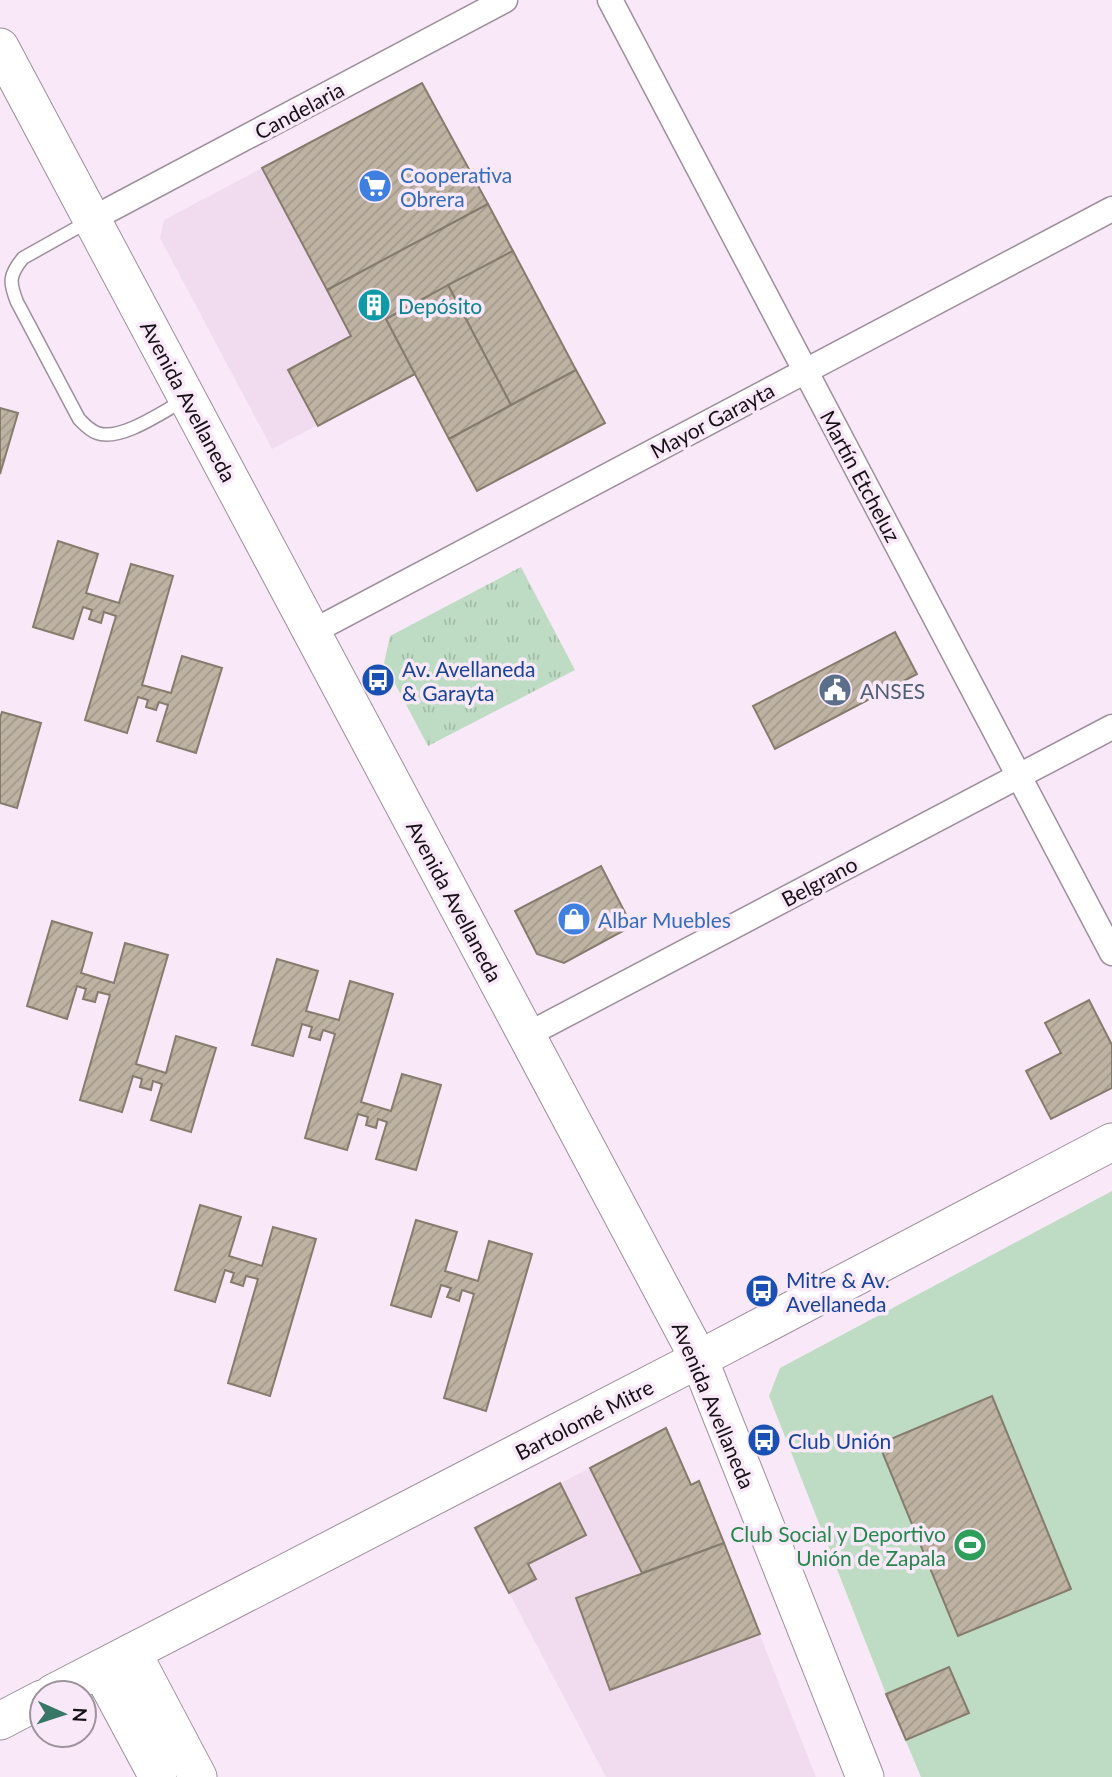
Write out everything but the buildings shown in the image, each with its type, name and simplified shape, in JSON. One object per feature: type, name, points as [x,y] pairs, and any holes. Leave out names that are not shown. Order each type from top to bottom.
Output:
[{"type":"main road","name":"Avenida Avellaneda","points":[[0,47],[699,1360],[864,1777]]},
{"type":"main road","name":"Bartolomé Mitre","points":[[81,1679],[699,1360],[1112,1142]]},
{"type":"main road","points":[[116,1661],[158,1777]]},
{"type":"main road","points":[[116,1661],[198,1777]]},
{"type":"main road","points":[[0,1721],[28,1706]]},
{"type":"street","name":"Candelaria","points":[[92,219],[505,0]]},
{"type":"street","name":"Martín Etcheluz","points":[[610,0],[1112,953]]},
{"type":"street","name":"Mayor Garayta","points":[[312,632],[1112,209]]},
{"type":"street","name":"Belgrano","points":[[527,1035],[1112,727]]},
{"type":"lane","points":[[92,219],[23,258],[15,267],[11,278],[17,302],[79,419],[88,429],[110,435],[132,428],[187,398]]},
{"type":"shaded area","points":[[422,83],[513,251],[386,319],[415,374],[272,449],[160,238],[164,220]]},
{"type":"shaded area","points":[[666,1428],[691,1484],[699,1481],[816,1777],[606,1777],[475,1528]]},
{"type":"green space","points":[[521,567],[575,670],[428,746],[384,663],[390,636]]},
{"type":"green space","name":"Club Social y Deportivo Unión de Zapala","points":[[1112,1191],[1112,1777],[921,1777],[769,1396],[780,1368]]},
{"type":"place","name":"Cooperativa Obrera","points":[[375,186]]},
{"type":"place","name":"Depósito","points":[[374,305]]},
{"type":"place","name":"Av. Avellaneda & Garayta","points":[[378,680]]},
{"type":"place","name":"ANSES","points":[[835,690]]},
{"type":"place","name":"Albar Muebles","points":[[574,919]]},
{"type":"place","name":"Mitre & Av. Avellaneda","points":[[762,1291]]},
{"type":"place","name":"Club Unión","points":[[764,1440]]},
{"type":"place","name":"Club Social y Deportivo Unión de Zapala","points":[[970,1545]]}]
